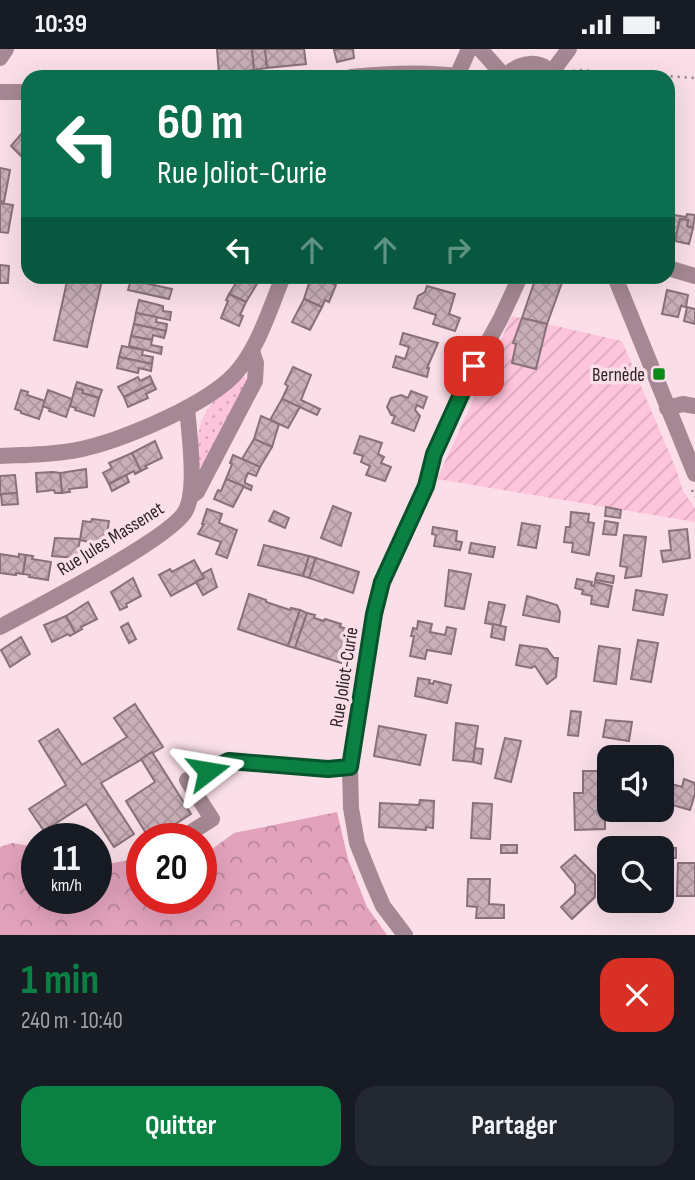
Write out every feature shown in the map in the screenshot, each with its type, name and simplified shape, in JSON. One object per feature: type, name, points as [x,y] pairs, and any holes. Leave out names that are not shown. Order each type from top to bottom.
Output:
[{"type":"street","points":[[0,58],[6,49]]},
{"type":"street","points":[[463,70],[469,49]]},
{"type":"street","points":[[480,49],[499,70]]},
{"type":"street","points":[[556,70],[569,49]]},
{"type":"street","points":[[514,70],[527,64],[547,70]]},
{"type":"street","points":[[0,92],[21,92]]},
{"type":"street","points":[[675,270],[695,276]]},
{"type":"street","points":[[0,456],[64,453],[103,445],[187,408],[232,377],[252,351],[280,284]]},
{"type":"street","name":"Rue Joliot-Curie","points":[[405,935],[383,906],[357,843],[351,808],[350,767],[374,614],[382,582],[426,486],[434,454],[467,380],[517,284]]},
{"type":"street","points":[[618,284],[695,474]]},
{"type":"street","points":[[190,497],[197,492],[255,380],[256,363],[252,351]]},
{"type":"street","points":[[667,408],[683,404],[695,406]]},
{"type":"street","name":"Rue Jules Massenet","points":[[0,627],[172,527],[186,511],[190,497],[191,455],[187,408]]},
{"type":"street","points":[[206,823],[212,819],[187,780],[229,761],[328,769],[350,767]]},
{"type":"path","points":[[675,77],[695,78]]},
{"type":"shaded area","points":[[512,316],[622,341],[683,491],[695,508],[695,522],[437,479]]},
{"type":"shaded area","points":[[244,376],[247,380],[203,468],[196,464],[203,417],[222,393]]},
{"type":"green space","points":[[337,812],[348,859],[367,907],[387,935],[0,935],[0,847],[12,843],[21,844],[21,914],[112,914],[112,863],[126,861],[126,914],[217,914],[217,845],[234,833]]},
{"type":"building","points":[[217,49],[252,49],[254,70],[219,70]]},
{"type":"building","points":[[252,49],[265,49],[267,68],[254,70]]},
{"type":"building","points":[[265,49],[304,49],[306,64],[267,68]]},
{"type":"building","points":[[353,49],[354,58],[337,62],[334,50]]},
{"type":"building","points":[[21,134],[21,156],[11,146]]},
{"type":"building","points":[[0,168],[10,170],[4,202],[0,201]]},
{"type":"building","points":[[0,203],[13,205],[8,233],[0,232]]},
{"type":"building","points":[[675,215],[695,215],[693,228],[687,226],[688,220],[680,219],[677,234]]},
{"type":"building","points":[[680,219],[688,220],[687,226],[693,228],[689,244],[675,241]]},
{"type":"building","points":[[0,265],[9,266],[8,283],[0,283]]},
{"type":"building","points":[[66,284],[101,284],[87,347],[54,340]]},
{"type":"building","points":[[130,284],[149,284],[172,289],[169,299],[128,290]]},
{"type":"building","points":[[235,284],[257,284],[246,302],[229,294]]},
{"type":"building","points":[[309,284],[336,285],[329,302],[325,300],[322,307],[304,299]]},
{"type":"building","points":[[534,284],[561,284],[547,324],[522,318]]},
{"type":"building","points":[[427,286],[455,294],[449,314],[460,318],[455,331],[433,324],[436,315],[414,308],[418,296],[425,292]]},
{"type":"building","points":[[667,290],[688,295],[686,307],[681,306],[678,317],[662,314]]},
{"type":"building","points":[[229,294],[246,302],[240,315],[243,316],[239,326],[221,318]]},
{"type":"building","points":[[304,299],[322,307],[310,330],[292,322]]},
{"type":"building","points":[[139,300],[163,306],[163,311],[171,312],[170,320],[136,313]]},
{"type":"building","points":[[687,307],[695,309],[695,324],[684,321]]},
{"type":"building","points":[[136,313],[157,317],[156,322],[167,324],[166,331],[134,324]]},
{"type":"building","points":[[522,318],[547,324],[536,369],[512,363],[516,344],[513,343]]},
{"type":"building","points":[[134,324],[166,331],[164,338],[153,335],[152,340],[131,336]]},
{"type":"building","points":[[403,333],[438,343],[427,368],[427,377],[393,367],[396,356],[405,359],[409,347],[400,344]]},
{"type":"building","points":[[131,336],[152,340],[151,345],[162,347],[161,354],[129,346]]},
{"type":"building","points":[[122,346],[143,350],[142,355],[153,357],[152,364],[119,357]]},
{"type":"building","points":[[119,357],[152,364],[151,371],[139,368],[138,373],[117,368]]},
{"type":"building","points":[[293,367],[311,375],[301,400],[320,409],[317,415],[282,399]]},
{"type":"building","points":[[150,376],[153,383],[124,397],[118,387],[138,377],[140,381]]},
{"type":"building","points":[[77,382],[102,390],[99,398],[75,388]]},
{"type":"building","points":[[153,383],[156,389],[146,394],[148,398],[128,407],[124,397]]},
{"type":"building","points":[[75,388],[99,398],[94,416],[70,406]]},
{"type":"building","points":[[21,390],[45,401],[39,419],[15,409]]},
{"type":"building","points":[[48,390],[72,399],[66,417],[43,406]]},
{"type":"building","points":[[411,391],[427,397],[423,408],[417,405],[415,410],[420,416],[414,431],[392,423],[395,416],[391,415],[387,407],[391,398],[401,395],[408,398]]},
{"type":"building","points":[[282,399],[300,407],[288,428],[270,420]]},
{"type":"building","points":[[261,416],[279,424],[272,447],[254,439]]},
{"type":"building","points":[[360,436],[382,443],[378,454],[384,457],[381,463],[391,467],[385,481],[366,475],[370,466],[361,462],[363,456],[354,453]]},
{"type":"building","points":[[254,439],[272,447],[260,467],[242,459]]},
{"type":"building","points":[[155,441],[162,458],[145,466],[147,468],[141,471],[132,453]]},
{"type":"building","points":[[132,453],[141,471],[135,474],[134,471],[109,484],[103,473],[112,468],[109,463]]},
{"type":"building","points":[[233,455],[260,467],[256,476],[248,473],[245,480],[245,483],[252,486],[251,490],[226,479]]},
{"type":"building","points":[[86,469],[87,487],[69,489],[70,492],[62,493],[60,473]]},
{"type":"building","points":[[36,473],[60,473],[62,493],[55,493],[54,490],[37,492]]},
{"type":"building","points":[[15,475],[17,493],[0,495],[0,476]]},
{"type":"building","points":[[126,475],[129,482],[112,491],[109,484]]},
{"type":"building","points":[[226,479],[244,486],[233,507],[214,499]]},
{"type":"building","points":[[17,493],[18,504],[2,505],[1,494]]},
{"type":"building","points":[[333,506],[351,513],[341,546],[321,538]]},
{"type":"building","points":[[606,507],[621,510],[620,518],[605,516]]},
{"type":"building","points":[[207,509],[222,514],[219,523],[237,530],[227,558],[216,554],[221,542],[198,534],[204,524]]},
{"type":"building","points":[[274,511],[289,518],[285,528],[269,521]]},
{"type":"building","points":[[571,512],[589,514],[588,522],[594,523],[589,555],[572,552],[573,543],[564,542],[566,527],[570,527]]},
{"type":"building","points":[[92,519],[109,521],[105,546],[80,540],[83,521],[91,522]]},
{"type":"building","points":[[605,521],[618,523],[616,535],[603,534]]},
{"type":"building","points":[[522,523],[540,526],[536,548],[518,545]]},
{"type":"building","points":[[433,527],[457,531],[456,541],[462,542],[460,550],[434,546],[436,535],[432,534]]},
{"type":"building","points":[[687,529],[690,558],[663,562],[661,551],[671,550],[669,531]]},
{"type":"building","points":[[624,535],[646,537],[641,576],[625,578],[627,567],[620,566]]},
{"type":"building","points":[[55,538],[80,539],[77,558],[52,556]]},
{"type":"building","points":[[471,543],[495,547],[493,557],[469,553]]},
{"type":"building","points":[[264,545],[309,556],[303,576],[258,565]]},
{"type":"building","points":[[0,554],[19,557],[19,554],[26,555],[23,574],[0,573]]},
{"type":"building","points":[[26,555],[33,556],[32,559],[51,562],[48,580],[23,574]]},
{"type":"building","points":[[309,556],[316,558],[309,578],[303,576]]},
{"type":"building","points":[[316,558],[359,572],[353,593],[309,578]]},
{"type":"building","points":[[194,560],[204,578],[171,596],[159,575],[170,569],[172,572]]},
{"type":"building","points":[[211,569],[217,587],[203,595],[196,582],[204,578],[202,574]]},
{"type":"building","points":[[449,570],[471,574],[464,609],[445,606]]},
{"type":"building","points":[[597,573],[614,576],[613,583],[595,580]]},
{"type":"building","points":[[133,578],[141,596],[120,610],[111,592]]},
{"type":"building","points":[[577,579],[592,582],[591,585],[594,586],[595,582],[612,586],[608,607],[591,604],[592,596],[582,594],[583,590],[575,588]]},
{"type":"building","points":[[636,590],[667,595],[663,615],[633,610]]},
{"type":"building","points":[[249,594],[290,610],[300,610],[288,646],[238,629]]},
{"type":"building","points":[[527,596],[557,605],[560,612],[559,622],[523,615]]},
{"type":"building","points":[[88,602],[97,619],[75,633],[66,616]]},
{"type":"building","points":[[489,602],[505,605],[500,626],[485,623]]},
{"type":"building","points":[[300,610],[307,613],[295,648],[288,646]]},
{"type":"building","points":[[307,613],[315,615],[314,618],[341,624],[340,627],[348,629],[341,663],[295,648]]},
{"type":"building","points":[[66,616],[75,633],[52,642],[44,625]]},
{"type":"building","points":[[418,621],[432,624],[430,632],[445,635],[447,627],[456,629],[451,654],[427,650],[425,659],[410,656],[414,636],[411,636],[413,628],[417,629]]},
{"type":"building","points":[[128,623],[136,639],[129,643],[121,627]]},
{"type":"building","points":[[493,624],[506,627],[504,640],[491,637]]},
{"type":"building","points":[[21,637],[30,654],[10,667],[1,650]]},
{"type":"building","points":[[638,640],[658,643],[651,682],[631,679]]},
{"type":"building","points":[[520,645],[547,649],[554,658],[558,658],[556,677],[547,684],[535,666],[531,668],[516,665]]},
{"type":"building","points":[[599,646],[620,649],[616,684],[594,681]]},
{"type":"building","points":[[418,678],[430,680],[429,683],[433,684],[434,681],[451,685],[447,703],[415,696]]},
{"type":"building","points":[[135,704],[163,747],[101,783],[127,823],[126,839],[114,847],[112,823],[98,823],[86,804],[56,823],[39,823],[29,809],[66,785],[39,741],[58,729],[82,765],[127,737],[114,718]]},
{"type":"building","points":[[571,711],[581,712],[578,736],[568,735]]},
{"type":"building","points":[[606,720],[632,722],[629,741],[603,737]]},
{"type":"building","points":[[456,723],[478,726],[473,762],[453,760]]},
{"type":"building","points":[[379,726],[426,735],[420,765],[374,756]]},
{"type":"building","points":[[505,738],[521,741],[511,782],[495,778]]},
{"type":"building","points":[[475,748],[483,749],[481,764],[473,762]]},
{"type":"building","points":[[152,752],[191,814],[177,823],[140,823],[126,801],[155,782],[141,759]]},
{"type":"building","points":[[583,771],[597,771],[597,822],[605,822],[605,829],[575,830],[574,793],[583,793]]},
{"type":"building","points":[[684,779],[695,783],[690,810],[674,805],[674,785],[682,787]]},
{"type":"building","points":[[420,800],[434,801],[433,828],[426,827],[426,830],[379,827],[380,803],[419,805]]},
{"type":"building","points":[[473,803],[492,804],[490,839],[471,838]]},
{"type":"building","points":[[501,845],[517,845],[517,853],[501,853]]},
{"type":"building","points":[[575,855],[595,875],[595,897],[572,919],[561,907],[575,894],[575,884],[561,867]]},
{"type":"building","points":[[678,863],[695,863],[695,896],[677,896]]},
{"type":"building","points":[[468,879],[490,879],[489,904],[504,905],[504,918],[476,918],[477,907],[467,906]]},
{"type":"place","name":"Bernède","points":[[659,374]]},
{"type":"route","points":[[208,771],[229,761],[328,769],[350,767],[374,614],[382,582],[426,486],[434,454],[474,366]]}]
